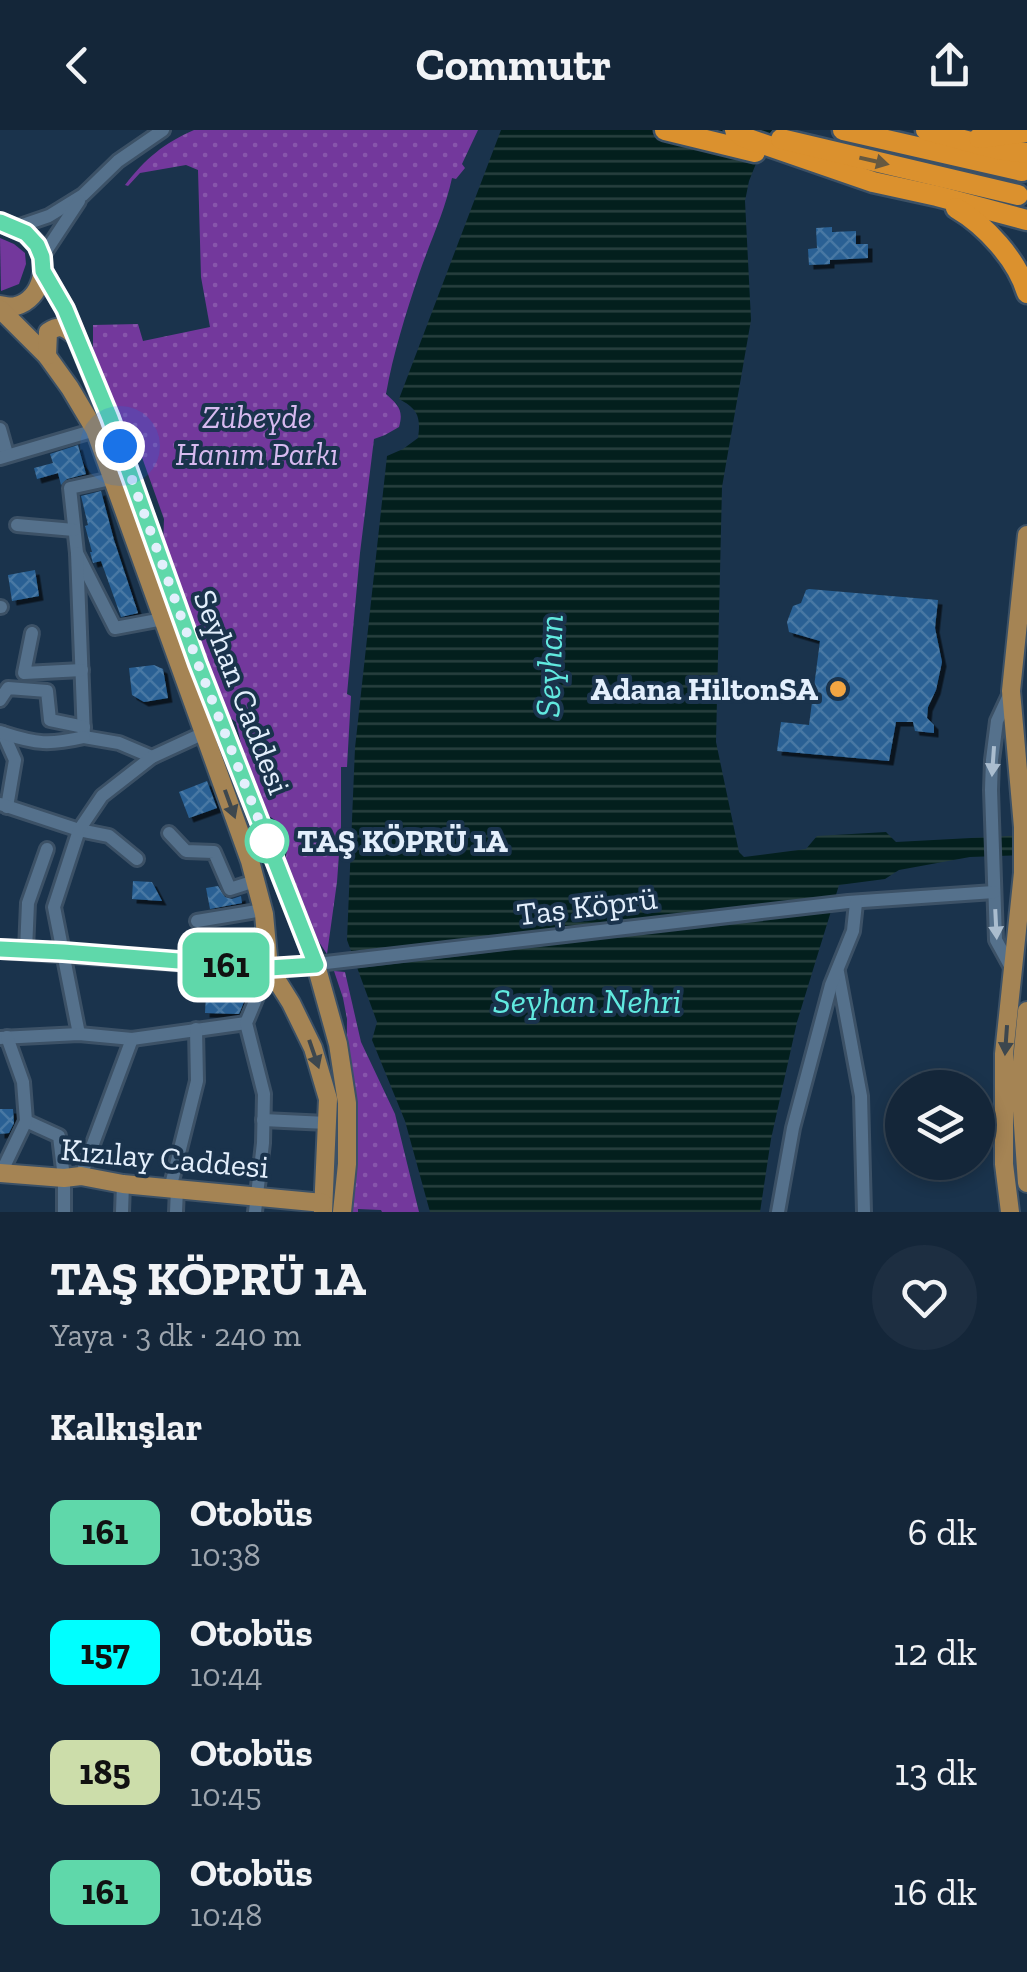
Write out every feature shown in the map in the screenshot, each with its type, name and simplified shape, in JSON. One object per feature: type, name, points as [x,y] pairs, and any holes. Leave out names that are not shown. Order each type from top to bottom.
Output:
[{"type":"highway","points":[[665,130],[743,137],[873,182],[1027,220]]},
{"type":"highway","points":[[745,130],[1018,194]]},
{"type":"highway","points":[[844,130],[1024,162]]},
{"type":"highway","points":[[928,130],[997,149],[1024,162]]},
{"type":"highway","points":[[928,130],[979,138],[1027,132]]},
{"type":"highway","points":[[937,196],[975,219],[997,242],[1027,292]]},
{"type":"main road","name":"Seyhan Caddesi","points":[[7,225],[26,233],[37,245],[65,309],[110,418],[198,664],[325,964],[348,1104],[343,1208]]},
{"type":"main road","points":[[0,307],[14,307],[28,300],[41,282],[43,264]]},
{"type":"main road","points":[[0,307],[47,356],[94,430],[204,732],[255,880],[263,910],[269,968],[313,1048],[328,1099],[323,1208]]},
{"type":"main road","points":[[47,356],[48,332],[56,326],[74,335]]},
{"type":"main road","points":[[1010,1212],[1004,1164],[1004,1054],[1024,874],[1010,690],[1027,535]]},
{"type":"main road","points":[[0,949],[269,968],[325,964]]},
{"type":"main road","points":[[1027,1012],[1027,1183]]},
{"type":"main road","name":"Kızılay Caddesi","points":[[0,1173],[72,1177],[255,1204],[323,1208]]},
{"type":"street","points":[[7,225],[49,216],[83,195],[118,161],[163,130]]},
{"type":"street","points":[[43,264],[83,195]]},
{"type":"street","points":[[0,430],[3,456],[94,430]]},
{"type":"street","points":[[84,732],[77,553],[70,488],[112,479]]},
{"type":"street","points":[[17,526],[74,530]]},
{"type":"street","points":[[77,553],[114,628],[163,619]]},
{"type":"street","points":[[32,633],[24,672],[82,670]]},
{"type":"street","points":[[0,700],[8,688],[48,691],[50,720],[152,757]]},
{"type":"street","points":[[1010,690],[997,721],[992,760],[993,834],[996,940],[1014,974]]},
{"type":"street","points":[[2,733],[34,743],[58,743],[84,732]]},
{"type":"street","points":[[80,1034],[54,907],[80,830],[102,796],[152,757],[204,732]]},
{"type":"street","points":[[2,733],[15,760],[3,805],[109,836],[136,859]]},
{"type":"street","points":[[168,833],[186,851],[214,852],[230,889],[255,880]]},
{"type":"street","points":[[26,950],[28,904],[47,850]]},
{"type":"street","name":"Taș Köprü","points":[[325,964],[852,902],[994,892]]},
{"type":"street","points":[[778,1212],[793,1128],[837,969],[853,932],[852,902]]},
{"type":"street","points":[[197,921],[263,910]]},
{"type":"street","points":[[255,1204],[264,1094],[246,1024],[269,968]]},
{"type":"street","points":[[837,969],[860,1096],[864,1212]]},
{"type":"street","points":[[0,1173],[26,1121],[23,1082],[3,1038],[80,1034],[132,1039],[246,1024]]},
{"type":"street","points":[[176,1212],[173,1189],[197,1081],[196,1029]]},
{"type":"street","points":[[64,1212],[72,1177],[132,1039]]},
{"type":"street","points":[[264,1120],[327,1123]]},
{"type":"street","points":[[26,1121],[59,1136],[72,1177]]},
{"type":"street","points":[[122,1212],[124,1184]]},
{"type":"green space","name":"Zübeyde Hanım Parkı","points":[[194,130],[478,130],[462,164],[465,168],[456,179],[452,178],[396,349],[386,394],[399,408],[399,427],[374,439],[347,694],[351,696],[347,767],[341,767],[337,882],[327,954],[311,930],[285,861],[287,851],[275,820],[263,812],[247,770],[236,722],[220,710],[163,546],[164,519],[134,435],[116,424],[93,348],[93,325],[138,324],[143,341],[210,327],[201,277],[198,170],[186,165],[140,173],[125,185],[156,153]]},
{"type":"green space","points":[[0,238],[25,253],[26,264],[19,284],[1,291]]},
{"type":"green space","points":[[334,971],[345,972],[361,1042],[395,1114],[419,1212],[345,1212],[347,1019]]},
{"type":"water","name":"Seyhan Nehri","points":[[501,130],[777,130],[759,156],[745,201],[751,320],[722,487],[716,742],[739,852],[744,857],[806,849],[817,836],[886,832],[896,842],[1027,835],[1027,855],[970,857],[899,870],[885,879],[839,885],[797,1022],[771,1139],[760,1212],[430,1212],[405,1121],[372,1040],[377,1022],[347,940],[355,748],[387,456],[418,438],[417,414],[399,399]]},
{"type":"pier","points":[[841,895],[836,911],[352,969],[347,954]]},
{"type":"building","points":[[832,227],[832,232],[856,231],[856,244],[868,244],[868,258],[809,265],[808,249],[817,248],[816,228]]},
{"type":"building","points":[[78,445],[86,474],[67,479],[61,485],[58,473],[37,479],[34,468],[53,463],[50,454]]},
{"type":"building","points":[[101,491],[138,613],[121,617],[101,561],[93,563],[85,526],[88,525],[81,496]]},
{"type":"building","points":[[35,570],[39,596],[12,601],[8,575]]},
{"type":"building","points":[[809,589],[938,600],[935,628],[942,662],[927,718],[934,725],[934,733],[915,731],[913,722],[896,722],[889,761],[777,751],[781,722],[809,725],[820,641],[789,632],[787,622],[793,606],[801,603]]},
{"type":"building","points":[[154,665],[163,669],[168,698],[144,702],[132,695],[129,668]]},
{"type":"building","points":[[207,781],[217,808],[189,818],[179,792]]},
{"type":"building","points":[[133,881],[152,882],[162,901],[132,899]]},
{"type":"building","points":[[218,886],[225,897],[241,896],[242,903],[210,909],[206,888]]},
{"type":"building","points":[[207,976],[249,979],[239,1014],[205,1013]]},
{"type":"building","points":[[0,1109],[13,1109],[14,1123],[9,1133],[0,1134]]},
{"type":"bus line","name":"161","points":[[0,222],[26,233],[37,245],[43,271],[65,309],[110,418],[198,664],[316,965],[269,968],[0,949]]},
{"type":"place","name":"Adana HiltonSA","points":[[838,689]]},
{"type":"place","name":"TAŞ KÖPRÜ 1A","points":[[267,841]]},
{"type":"route","points":[[120,446],[267,841]]},
{"type":"water label","name":"Seyhan","points":[[549,666]]}]
